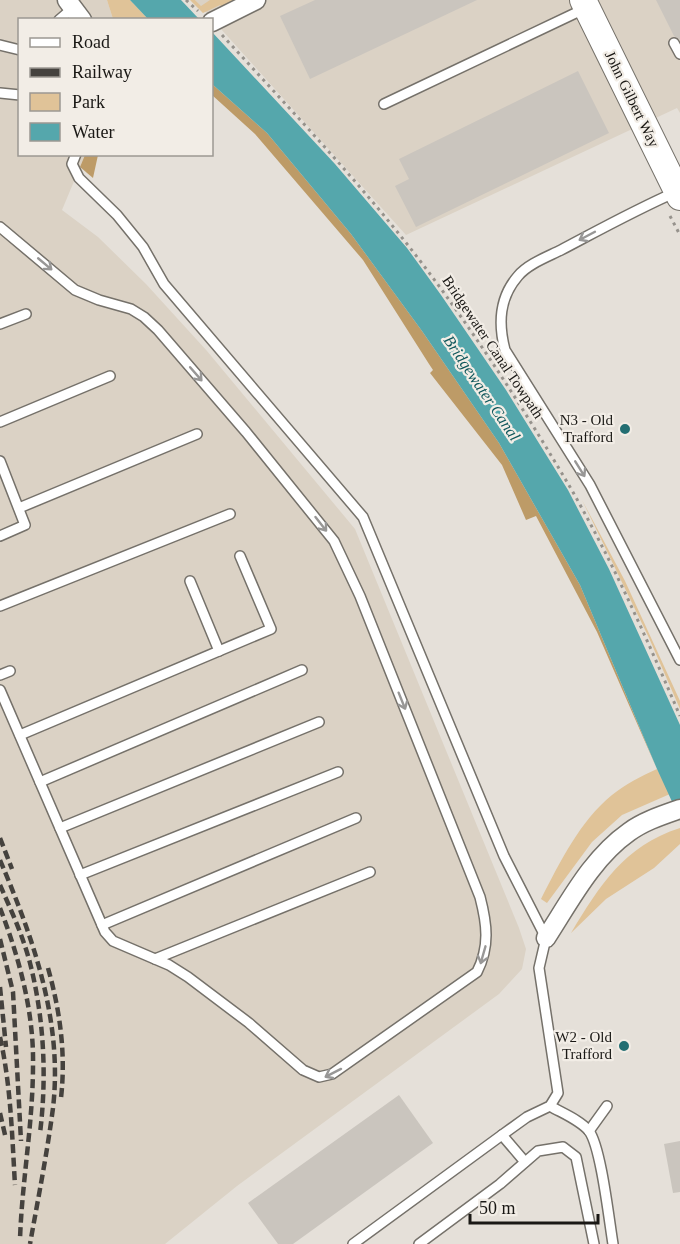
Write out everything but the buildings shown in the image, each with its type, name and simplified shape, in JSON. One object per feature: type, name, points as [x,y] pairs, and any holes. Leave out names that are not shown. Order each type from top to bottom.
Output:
[{"type":"street","points":[[213,22],[256,0]]},
{"type":"street","name":"John Gilbert Way","points":[[585,4],[679,195]]},
{"type":"street","points":[[546,938],[605,853],[630,831],[672,812]]},
{"type":"lane","points":[[384,104],[585,4]]},
{"type":"lane","points":[[674,43],[680,54]]},
{"type":"lane","points":[[0,45],[18,50]]},
{"type":"lane","points":[[0,93],[18,95]]},
{"type":"lane","points":[[75,156],[72,164],[79,178],[117,215],[143,247],[164,284],[363,517],[504,856],[546,938],[539,968],[558,1093],[550,1106],[527,1117],[353,1244]]},
{"type":"lane","points":[[679,195],[639,211],[534,264],[519,274],[502,304],[500,319],[505,350],[590,485],[680,660]]},
{"type":"lane","points":[[0,227],[75,290],[131,309],[158,330],[246,432],[328,533],[360,596],[480,897],[487,932],[483,961],[477,972],[400,1028],[326,1077],[312,1075],[303,1070],[224,1002],[188,977],[113,941],[105,932],[0,690]]},
{"type":"lane","points":[[0,324],[26,314]]},
{"type":"lane","points":[[0,422],[110,376]]},
{"type":"lane","points":[[19,508],[197,434]]},
{"type":"lane","points":[[0,461],[4,482],[19,508],[25,525],[0,536]]},
{"type":"lane","points":[[0,606],[230,514]]},
{"type":"lane","points":[[20,735],[271,629],[240,556]]},
{"type":"lane","points":[[190,581],[219,651]]},
{"type":"lane","points":[[40,782],[302,670]]},
{"type":"lane","points":[[0,675],[10,671]]},
{"type":"lane","points":[[60,828],[319,722]]},
{"type":"lane","points":[[80,875],[339,772]]},
{"type":"lane","points":[[102,925],[356,818]]},
{"type":"lane","points":[[155,960],[370,872]]},
{"type":"lane","points":[[550,1106],[577,1121],[589,1131],[596,1148],[613,1244]]},
{"type":"lane","points":[[589,1131],[607,1106]]},
{"type":"lane","points":[[502,1135],[525,1162]]},
{"type":"lane","points":[[419,1244],[500,1184],[538,1151],[563,1146],[576,1157],[594,1244]]},
{"type":"path","name":"Bridgewater Canal Towpath","points":[[186,0],[206,18]]},
{"type":"path","name":"Bridgewater Canal Towpath","points":[[213,25],[358,184],[444,293],[570,488],[612,567],[680,716]]},
{"type":"shaded area","points":[[0,0],[107,0],[113,18],[18,18],[18,156],[85,156],[62,210],[98,237],[146,284],[207,351],[355,529],[526,949],[522,969],[499,994],[237,1186],[165,1244],[0,1244]]},
{"type":"shaded area","points":[[195,0],[680,0],[680,113],[677,108],[406,235]]},
{"type":"shaded area","points":[[213,85],[267,133],[351,234],[422,331],[499,443],[580,585],[657,769],[597,632],[536,516],[526,520],[502,465],[430,373],[433,370],[363,260],[255,134],[213,96]]},
{"type":"shaded area","points":[[85,156],[98,156],[93,178],[80,167]]},
{"type":"green space","points":[[107,0],[130,0],[147,18],[113,18]]},
{"type":"green space","points":[[190,0],[195,0],[201,6],[210,0],[238,0],[222,8],[220,5],[203,13]]},
{"type":"green space","points":[[582,500],[625,581],[680,701],[680,709],[649,638]]},
{"type":"green space","points":[[657,769],[670,794],[622,815],[592,842],[547,903],[541,899],[572,843],[590,817],[617,791]]},
{"type":"green space","points":[[680,828],[680,844],[654,868],[606,899],[571,933],[603,883],[615,869],[643,845]]},
{"type":"water","points":[[130,0],[181,0],[198,18],[147,18]]},
{"type":"water","name":"Bridgewater Canal","points":[[213,33],[335,164],[407,248],[506,390],[568,490],[609,569],[680,725],[680,819],[580,585],[499,443],[422,331],[351,234],[267,133],[213,85]]},
{"type":"railway","points":[[0,838],[12,869]]},
{"type":"railway","points":[[0,860],[34,950],[43,981],[54,1044],[53,1108],[30,1244]]},
{"type":"railway","points":[[0,885],[27,953],[35,984],[44,1069],[40,1133]]},
{"type":"railway","points":[[0,908],[24,985],[33,1045],[33,1087],[20,1239]]},
{"type":"railway","points":[[0,939],[13,992],[21,1141]]},
{"type":"railway","points":[[48,968],[61,1032],[63,1065],[61,1098]]},
{"type":"railway","points":[[0,987],[6,1047]]},
{"type":"railway","points":[[0,1037],[9,1092],[15,1185]]},
{"type":"railway","points":[[0,1113],[6,1139]]},
{"type":"place","name":"N3 - Old Trafford","points":[[625,429]]},
{"type":"place","name":"W2 - Old Trafford","points":[[624,1046]]}]
